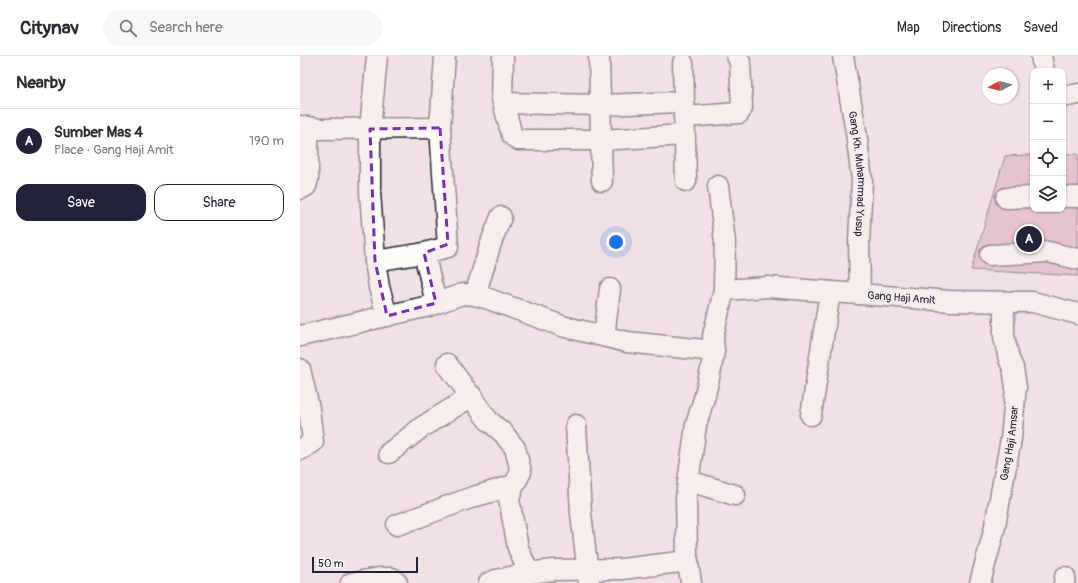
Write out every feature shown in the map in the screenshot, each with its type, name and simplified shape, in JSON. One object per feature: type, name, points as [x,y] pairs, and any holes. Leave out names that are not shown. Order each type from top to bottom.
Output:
[{"type":"street","points":[[377,56],[370,128],[370,192],[374,261],[386,316]]},
{"type":"street","points":[[374,261],[424,253],[448,247],[440,128],[445,56]]},
{"type":"street","points":[[503,56],[502,98],[512,135],[518,140],[601,140],[684,118],[739,113],[742,108],[740,62],[737,56]]},
{"type":"street","points":[[599,56],[602,181]]},
{"type":"street","name":"Gang Kh. Muhammad Yusup","points":[[843,56],[856,132],[862,180],[859,242],[860,294]]},
{"type":"street","points":[[1041,56],[1043,68]]},
{"type":"street","points":[[683,63],[686,181]]},
{"type":"street","points":[[1066,96],[1078,94]]},
{"type":"street","points":[[504,104],[600,105],[684,118]]},
{"type":"street","points":[[300,189],[306,186],[308,179],[304,127],[320,129],[440,128]]},
{"type":"street","points":[[691,583],[688,561],[686,497],[696,425],[711,369],[714,351],[713,336],[724,290],[725,242],[718,186]]},
{"type":"street","points":[[1006,198],[1030,197]]},
{"type":"street","points":[[1066,197],[1078,197]]},
{"type":"street","points":[[475,295],[492,240],[501,217]]},
{"type":"street","points":[[990,255],[1048,252],[1078,259]]},
{"type":"street","points":[[424,253],[436,303]]},
{"type":"street","name":"Gang Haji Amit","points":[[724,290],[768,286],[950,301],[1033,302],[1078,314]]},
{"type":"street","points":[[604,336],[610,289]]},
{"type":"street","points":[[811,415],[830,292]]},
{"type":"street","points":[[300,336],[429,306],[462,294],[475,295],[562,326],[627,342],[714,351]]},
{"type":"street","name":"Gang Haji Amsar","points":[[980,583],[994,531],[1011,440],[1016,387],[1013,368],[1004,337],[1004,302]]},
{"type":"street","points":[[447,364],[472,396],[488,420],[503,433],[515,448],[521,472],[509,498],[518,548],[529,574]]},
{"type":"street","points":[[300,369],[303,392],[309,408],[313,442],[300,450]]},
{"type":"street","points":[[389,453],[422,427],[472,396]]},
{"type":"street","points":[[576,426],[581,512],[588,576]]},
{"type":"street","points":[[689,481],[735,495]]},
{"type":"street","points":[[398,525],[473,497],[514,485]]},
{"type":"street","points":[[489,583],[496,580],[552,570],[588,576],[622,569],[688,561]]},
{"type":"street","points":[[351,583],[392,578],[397,583]]},
{"type":"highlighted area","points":[[440,128],[448,244],[424,253],[436,303],[387,316],[375,261],[370,129]]},
{"type":"building","points":[[1066,154],[1078,154],[1078,276],[971,270],[1005,156],[1030,155],[1030,212],[1066,212]]},
{"type":"place","name":"Sumber Mas 4","points":[[1029,239]]}]
